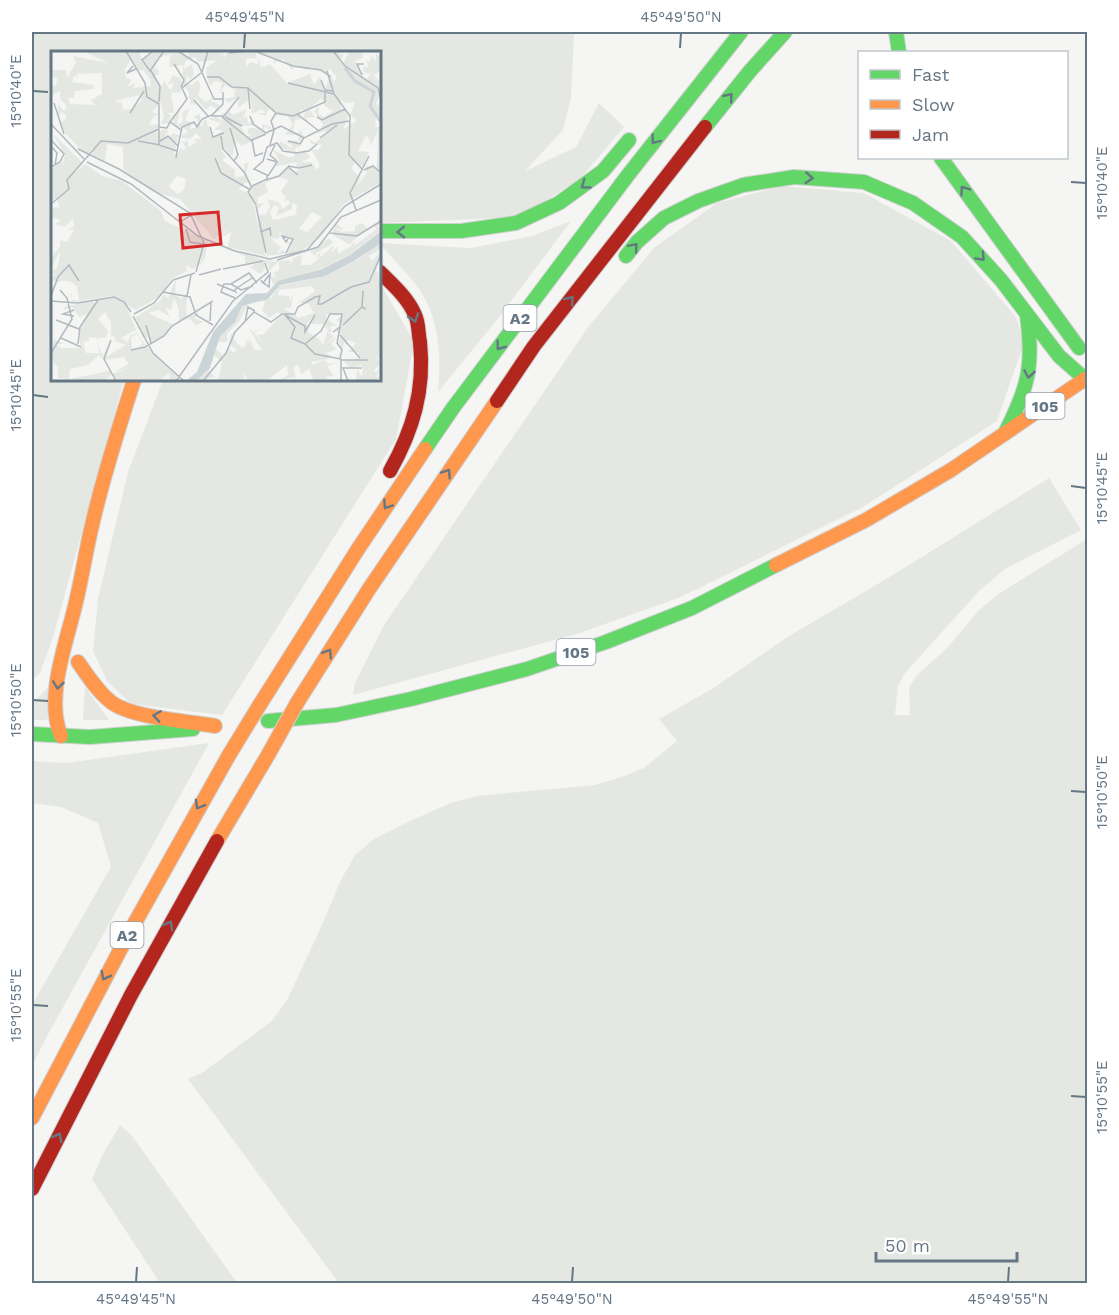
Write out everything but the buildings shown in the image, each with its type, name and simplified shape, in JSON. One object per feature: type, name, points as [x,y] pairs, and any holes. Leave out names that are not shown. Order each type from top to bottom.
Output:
[{"type":"main road","name":"A2","points":[[32,1118],[108,970],[177,844],[259,706],[358,549],[453,408],[691,94],[741,32]]},
{"type":"main road","name":"A2","points":[[32,1189],[136,984],[205,860],[297,703],[369,589],[534,346],[750,71],[785,32]]},
{"type":"main road","points":[[896,32],[899,51]]},
{"type":"main road","points":[[663,107],[691,94]]},
{"type":"main road","points":[[381,231],[461,231],[516,223],[560,203],[603,171],[639,128]]},
{"type":"main road","points":[[942,159],[993,232],[1077,343],[1082,356],[1085,379]]},
{"type":"main road","points":[[617,268],[637,242],[664,218],[698,201],[743,184],[794,177],[864,182],[913,203],[962,237],[1001,280],[1059,356],[1085,379]]},
{"type":"main road","points":[[381,273],[391,282],[415,314],[423,361],[419,405],[404,449],[385,479]]},
{"type":"main road","points":[[1053,311],[1079,321]]},
{"type":"main road","points":[[1005,433],[1029,381],[1031,340],[1027,316]]},
{"type":"main road","points":[[534,346],[568,324]]},
{"type":"main road","name":"105","points":[[32,734],[90,737],[336,715],[411,699],[526,669],[606,642],[692,608],[867,520],[951,470],[1085,379]]},
{"type":"main road","points":[[61,736],[56,724],[55,713],[59,674],[68,629],[75,608],[93,520],[134,381]]},
{"type":"main road","points":[[358,549],[366,510]]},
{"type":"main road","points":[[75,608],[78,662],[76,688]]},
{"type":"main road","points":[[45,675],[68,629]]},
{"type":"main road","points":[[78,662],[100,692],[112,703],[129,712],[225,725]]},
{"type":"main road","points":[[61,736],[72,716]]},
{"type":"shaded area","points":[[32,32],[574,32],[571,98],[563,130],[525,171],[576,147],[599,103],[624,127],[580,179],[519,217],[381,223],[381,51],[51,51],[51,381],[124,381],[53,637],[40,673],[32,680]]},
{"type":"shaded area","points":[[782,186],[864,193],[951,241],[1016,317],[1024,343],[997,421],[863,507],[681,597],[580,633],[353,695],[355,683],[384,625],[589,326],[655,247],[717,203]]},
{"type":"shaded area","points":[[571,221],[496,321],[438,392],[438,343],[429,308],[414,283],[381,243],[471,248],[532,236]]},
{"type":"shaded area","points":[[381,285],[414,342],[396,439],[222,715],[131,704],[107,681],[93,651],[98,599],[128,472],[163,381],[381,381]]},
{"type":"shaded area","points":[[1049,478],[1081,530],[1005,569],[980,590],[905,673],[898,686],[895,715],[910,715],[909,688],[916,676],[947,648],[979,610],[1000,593],[1087,539],[1087,1283],[339,1283],[188,1079],[202,1073],[272,1021],[287,1000],[342,878],[355,855],[374,839],[451,803],[477,796],[595,785],[644,768],[677,741],[659,719],[712,689],[789,636],[888,578]]},
{"type":"shaded area","points":[[50,685],[48,720],[32,720],[32,704]]},
{"type":"shaded area","points":[[85,687],[109,720],[83,720]]},
{"type":"shaded area","points":[[209,743],[32,1066],[32,1005],[111,867],[98,823],[61,807],[32,803],[32,761],[66,763]]},
{"type":"shaded area","points":[[120,1125],[132,1136],[237,1283],[160,1283],[92,1179]]},
{"type":"traffic: fast","points":[[425,449],[453,408],[628,175],[741,32]]},
{"type":"traffic: fast","points":[[705,127],[785,32]]},
{"type":"traffic: fast","points":[[896,32],[899,51]]},
{"type":"traffic: fast","points":[[381,231],[461,231],[516,223],[559,203],[603,171],[629,140]]},
{"type":"traffic: fast","points":[[942,159],[1079,348]]},
{"type":"traffic: fast","points":[[626,256],[637,242],[664,218],[698,201],[743,185],[794,177],[864,182],[913,203],[962,237],[1001,280],[1059,356],[1085,379]]},
{"type":"traffic: fast","points":[[1005,433],[1019,403],[1027,376],[1030,349],[1027,316]]},
{"type":"traffic: fast","points":[[268,721],[336,715],[411,699],[527,669],[606,642],[692,608],[776,565]]},
{"type":"traffic: fast","points":[[32,734],[90,737],[193,729]]},
{"type":"traffic: slow","points":[[776,565],[866,520],[951,470],[1085,379]]},
{"type":"traffic: slow","points":[[61,736],[55,705],[62,654],[97,503],[134,381]]},
{"type":"traffic: slow","points":[[297,703],[369,589],[497,401]]},
{"type":"traffic: slow","points":[[259,706],[358,549],[425,449]]},
{"type":"traffic: slow","points":[[78,662],[101,693],[120,707],[160,718],[215,726]]},
{"type":"traffic: slow","points":[[268,755],[297,703]]},
{"type":"traffic: slow","points":[[229,755],[259,706]]},
{"type":"traffic: slow","points":[[32,1118],[128,935],[229,755]]},
{"type":"traffic: slow","points":[[217,841],[268,755]]},
{"type":"traffic: jam","points":[[497,401],[534,346],[705,127]]},
{"type":"traffic: jam","points":[[381,273],[404,297],[415,315],[421,360],[416,409],[405,440],[390,471]]},
{"type":"traffic: jam","points":[[32,1189],[131,995],[217,841]]}]
